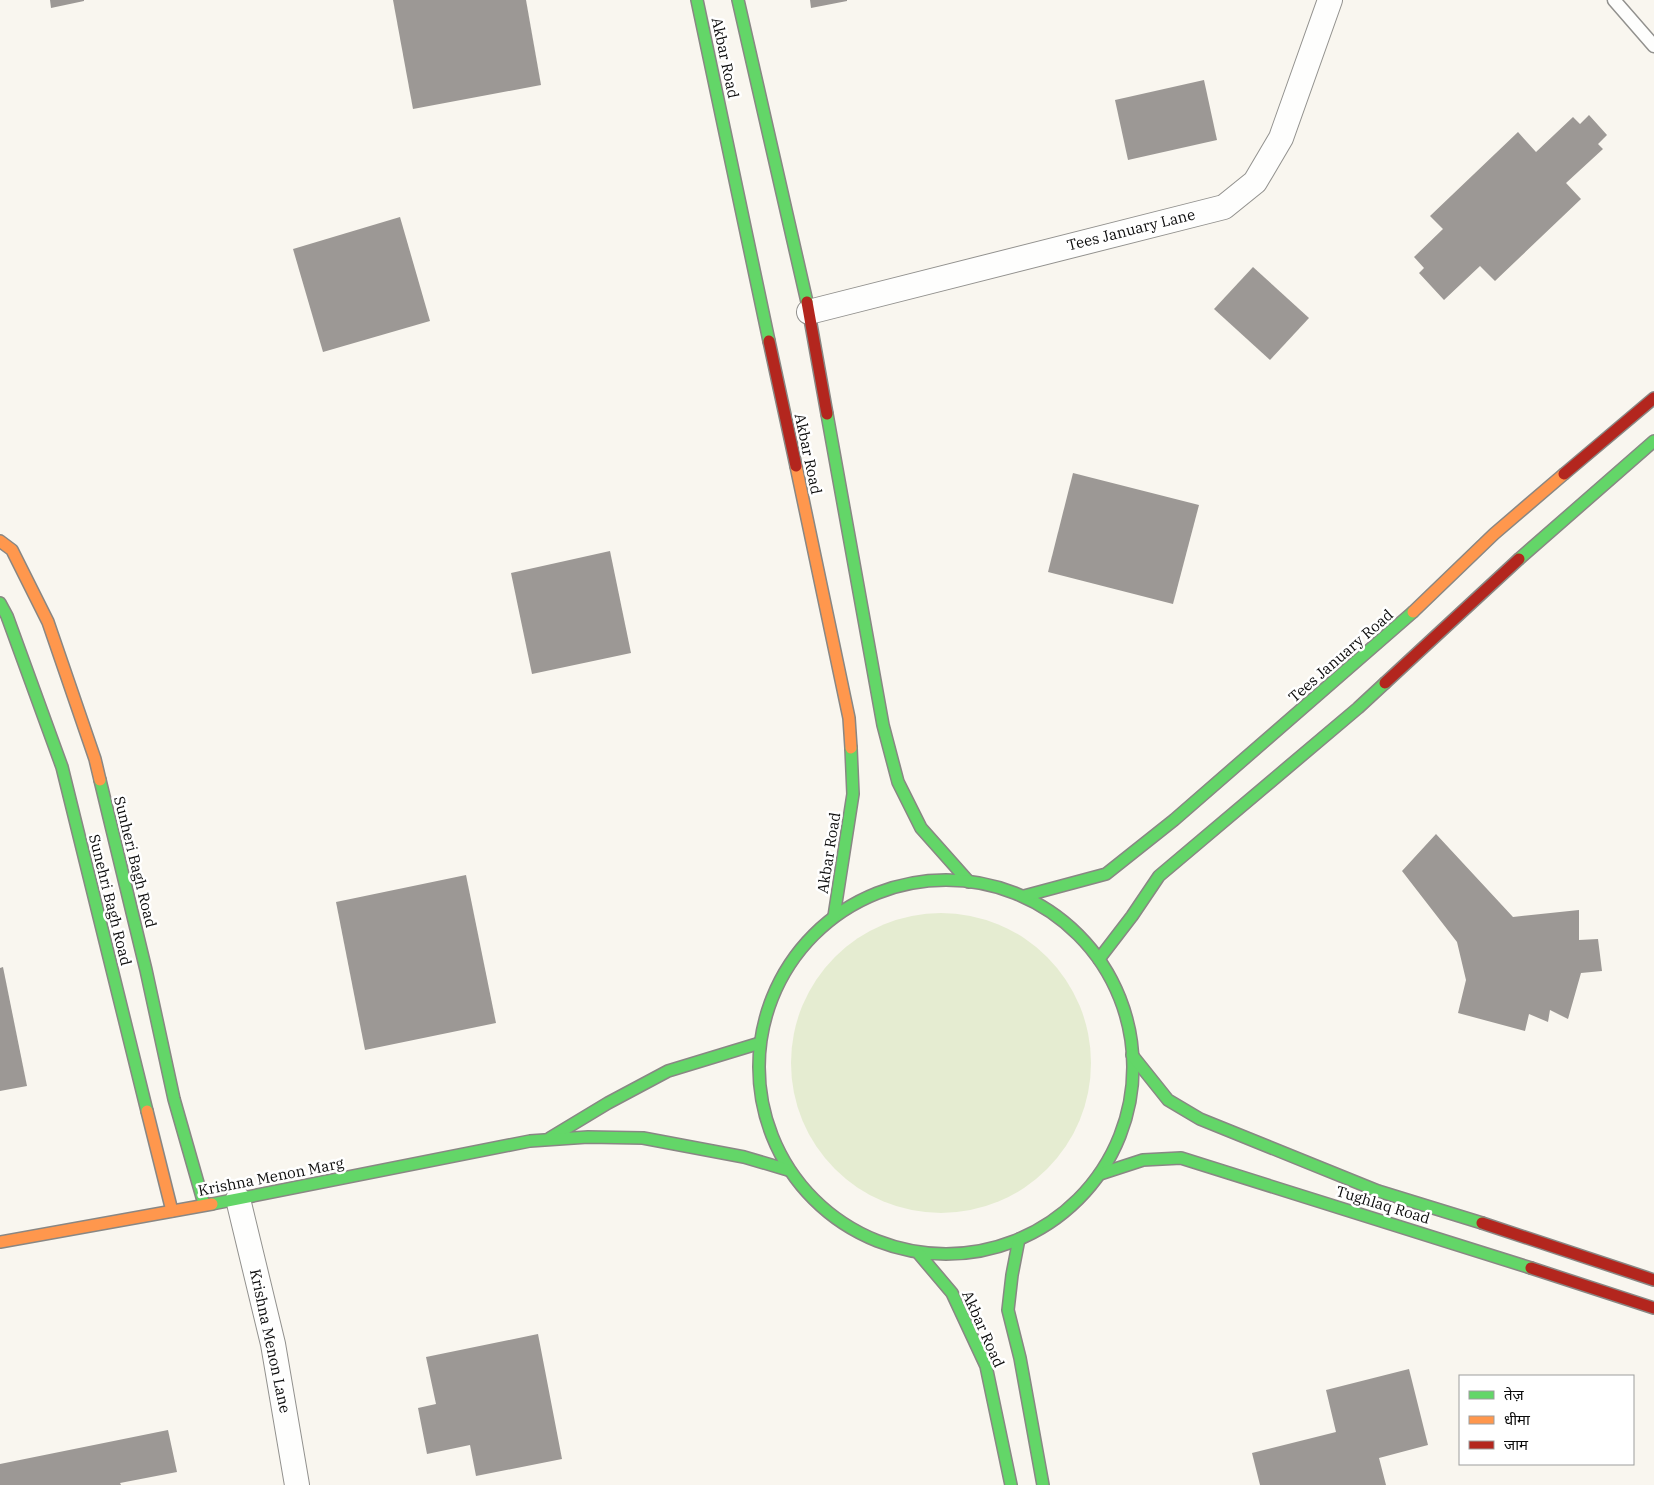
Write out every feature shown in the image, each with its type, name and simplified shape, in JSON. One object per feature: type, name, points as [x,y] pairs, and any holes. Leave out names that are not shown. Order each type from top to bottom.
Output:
[{"type":"main road","name":"Akbar Road","points":[[698,0],[849,718],[853,794],[834,916]]},
{"type":"main road","name":"Akbar Road","points":[[738,0],[809,312],[883,725],[898,782],[921,828],[968,882]]},
{"type":"main road","name":"Tees January Road","points":[[1024,896],[1106,874],[1174,820],[1408,618],[1494,534],[1654,398]]},
{"type":"main road","points":[[1099,959],[1132,916],[1159,876],[1358,708],[1514,564],[1646,454],[1654,441]]},
{"type":"main road","name":"Sunheri Bagh Road","points":[[0,541],[12,550],[48,622],[95,759],[146,970],[174,1099],[204,1204]]},
{"type":"main road","name":"Sunehri Bagh Road","points":[[0,603],[7,616],[62,767],[172,1211]]},
{"type":"main road","points":[[938,880],[982,883],[1024,896],[1045,908],[1065,922],[1099,959],[1112,981],[1122,1004],[1129,1029],[1132,1055],[1132,1086],[1126,1117],[1115,1147],[1100,1174],[1081,1197],[1059,1217],[1034,1233],[1006,1245],[963,1255],[919,1254],[890,1247],[863,1237],[838,1222],[815,1203],[788,1170],[768,1129],[761,1101],[758,1072],[760,1043],[768,1006],[784,972],[806,942],[834,916],[883,890],[910,883],[938,880]]},
{"type":"main road","name":"Krishna Menon Marg","points":[[547,1140],[608,1103],[668,1071],[760,1043]]},
{"type":"main road","name":"Tughlaq Road","points":[[1132,1055],[1168,1100],[1200,1119],[1378,1191],[1542,1242],[1654,1280]]},
{"type":"main road","name":"Krishna Menon Marg","points":[[0,1242],[238,1199],[530,1141],[588,1137],[643,1138],[744,1157],[788,1170]]},
{"type":"main road","name":"Tughlaq Road","points":[[1100,1174],[1143,1160],[1181,1158],[1468,1247],[1654,1308]]},
{"type":"main road","name":"Akbar Road","points":[[1020,1240],[1012,1275],[1008,1310],[1020,1358],[1043,1485]]},
{"type":"main road","name":"Akbar Road","points":[[919,1254],[952,1293],[986,1366],[1011,1485]]},
{"type":"street","name":"Tees January Lane","points":[[809,312],[1224,206],[1256,182],[1281,138],[1330,0]]},
{"type":"street","name":"Krishna Menon Lane","points":[[238,1199],[272,1344],[297,1485]]},
{"type":"lane","points":[[1614,0],[1654,46]]},
{"type":"green space","points":[[941,913],[970,916],[998,925],[1012,931],[1047,957],[1073,992],[1079,1006],[1088,1034],[1091,1063],[1088,1092],[1079,1120],[1073,1134],[1047,1169],[1012,1195],[998,1201],[970,1210],[941,1213],[912,1210],[884,1201],[870,1195],[835,1169],[809,1134],[803,1120],[794,1092],[791,1063],[794,1034],[803,1006],[809,992],[835,957],[870,931],[884,925],[912,916]]},
{"type":"building","points":[[50,0],[84,0],[84,1],[51,8]]},
{"type":"building","points":[[393,0],[526,0],[541,85],[413,109]]},
{"type":"building","points":[[810,0],[847,0],[847,1],[811,8]]},
{"type":"building","points":[[1204,80],[1217,140],[1128,160],[1115,100]]},
{"type":"building","points":[[1589,115],[1607,135],[1598,144],[1603,149],[1566,183],[1581,199],[1495,281],[1480,266],[1444,300],[1419,273],[1424,268],[1414,257],[1443,229],[1430,216],[1518,132],[1536,152],[1573,117],[1580,124]]},
{"type":"building","points":[[400,217],[430,321],[323,352],[293,249]]},
{"type":"building","points":[[1253,267],[1309,318],[1270,360],[1214,309]]},
{"type":"building","points":[[1073,473],[1199,505],[1173,604],[1048,572]]},
{"type":"building","points":[[610,551],[631,653],[532,674],[511,573]]},
{"type":"building","points":[[1436,834],[1513,917],[1579,910],[1579,940],[1598,939],[1602,971],[1581,973],[1568,1019],[1550,1010],[1548,1022],[1529,1014],[1525,1031],[1458,1013],[1466,980],[1457,942],[1402,871]]},
{"type":"building","points":[[466,875],[496,1023],[365,1050],[336,902]]},
{"type":"building","points":[[3,967],[27,1086],[0,1091],[0,968]]},
{"type":"building","points":[[538,1334],[562,1459],[476,1476],[470,1445],[427,1454],[418,1408],[436,1404],[426,1357]]},
{"type":"building","points":[[1409,1369],[1428,1445],[1379,1458],[1386,1485],[1260,1485],[1252,1453],[1336,1432],[1326,1390]]},
{"type":"building","points":[[168,1430],[177,1472],[120,1483],[121,1485],[0,1485],[0,1464]]},
{"type":"traffic: fast","points":[[697,0],[769,341]]},
{"type":"traffic: fast","points":[[738,0],[807,302]]},
{"type":"traffic: fast","points":[[827,414],[883,725],[898,782],[921,828],[969,882]]},
{"type":"traffic: fast","points":[[1519,559],[1654,441]]},
{"type":"traffic: fast","points":[[0,603],[7,616],[62,767],[147,1111]]},
{"type":"traffic: fast","points":[[1024,896],[1106,874],[1174,820],[1413,612]]},
{"type":"traffic: fast","points":[[1099,959],[1132,916],[1159,876],[1385,683]]},
{"type":"traffic: fast","points":[[834,916],[853,794],[851,748]]},
{"type":"traffic: fast","points":[[100,780],[146,970],[174,1099],[204,1204]]},
{"type":"traffic: fast","points":[[946,880],[983,883],[1018,894],[1050,911],[1065,922],[1091,948],[1102,963],[1119,995],[1130,1030],[1133,1067],[1130,1104],[1119,1139],[1102,1171],[1091,1186],[1065,1212],[1050,1223],[1018,1240],[983,1251],[946,1254],[909,1251],[874,1240],[842,1223],[827,1212],[801,1186],[790,1171],[773,1139],[762,1104],[759,1067],[762,1030],[773,995],[790,963],[801,948],[827,922],[842,911],[874,894],[909,883],[946,880]]},
{"type":"traffic: fast","points":[[550,1138],[608,1103],[668,1071],[760,1043]]},
{"type":"traffic: fast","points":[[1132,1055],[1168,1100],[1200,1119],[1378,1191],[1482,1223]]},
{"type":"traffic: fast","points":[[212,1204],[530,1141],[588,1137],[643,1138],[744,1157],[788,1170]]},
{"type":"traffic: fast","points":[[1100,1174],[1143,1160],[1181,1158],[1531,1268]]},
{"type":"traffic: fast","points":[[1019,1239],[1008,1310],[1020,1358],[1043,1485]]},
{"type":"traffic: fast","points":[[919,1254],[952,1293],[986,1366],[1011,1485]]},
{"type":"traffic: slow","points":[[796,466],[849,718],[851,748]]},
{"type":"traffic: slow","points":[[1413,612],[1494,534],[1564,474]]},
{"type":"traffic: slow","points":[[0,541],[12,550],[48,622],[95,759],[100,780]]},
{"type":"traffic: slow","points":[[147,1111],[172,1211]]},
{"type":"traffic: slow","points":[[0,1242],[212,1204]]},
{"type":"traffic: jam","points":[[807,302],[827,414]]},
{"type":"traffic: jam","points":[[769,341],[796,466]]},
{"type":"traffic: jam","points":[[1564,474],[1654,398]]},
{"type":"traffic: jam","points":[[1385,683],[1519,559]]},
{"type":"traffic: jam","points":[[1482,1223],[1654,1280]]},
{"type":"traffic: jam","points":[[1531,1268],[1654,1308]]}]
